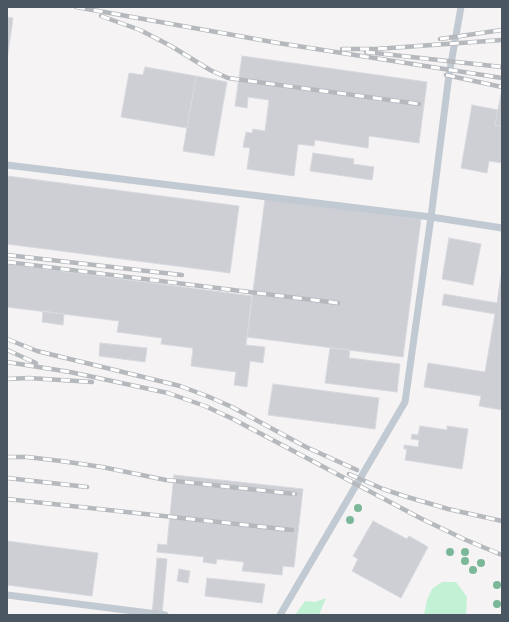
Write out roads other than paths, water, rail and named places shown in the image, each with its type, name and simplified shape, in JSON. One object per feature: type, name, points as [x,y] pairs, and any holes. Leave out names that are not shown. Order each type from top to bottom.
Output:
[{"type":"lane","points":[[280,615],[405,402],[431,217],[448,75],[461,7]]},
{"type":"lane","points":[[7,165],[431,217],[502,228]]},
{"type":"lane","points":[[7,595],[165,615]]},
{"type":"railway","points":[[76,7],[278,43],[502,78]]},
{"type":"railway","points":[[101,16],[140,30],[171,46],[210,70],[228,78],[419,104]]},
{"type":"railway","points":[[440,39],[502,30]]},
{"type":"railway","points":[[342,49],[376,49],[502,40]]},
{"type":"railway","points":[[366,52],[502,67]]},
{"type":"railway","points":[[446,75],[502,87]]},
{"type":"railway","points":[[7,255],[182,275]]},
{"type":"railway","points":[[7,262],[338,303]]},
{"type":"railway","points":[[7,339],[37,351],[180,386],[207,396],[232,407],[306,447],[357,470]]},
{"type":"railway","points":[[7,350],[36,363]]},
{"type":"railway","points":[[7,362],[70,372],[168,393],[205,406],[233,419],[422,519],[502,555]]},
{"type":"railway","points":[[7,379],[29,378],[92,382]]},
{"type":"railway","points":[[7,457],[27,457],[61,461],[102,467],[166,480],[295,494]]},
{"type":"railway","points":[[349,474],[383,489],[404,496],[448,509],[502,521]]},
{"type":"railway","points":[[7,478],[87,487]]},
{"type":"railway","points":[[7,499],[292,530]]}]
